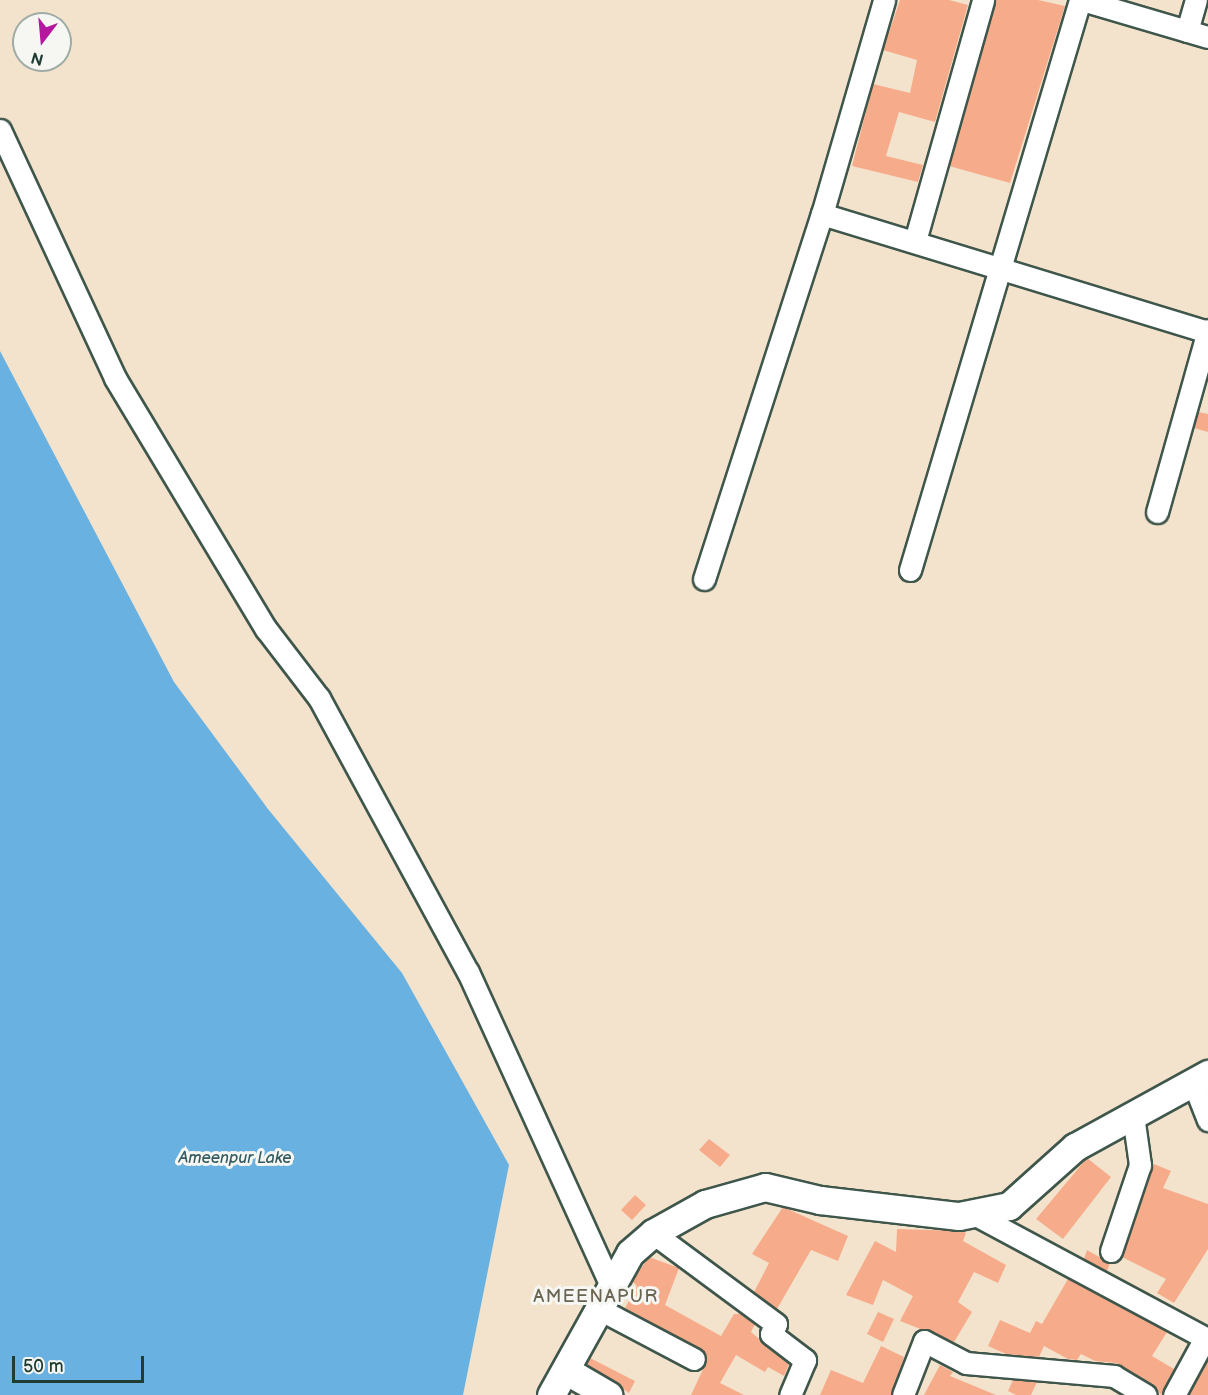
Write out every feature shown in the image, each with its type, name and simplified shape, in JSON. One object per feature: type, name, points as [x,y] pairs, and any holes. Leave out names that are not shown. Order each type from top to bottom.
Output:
[{"type":"street","points":[[705,579],[822,214],[884,0]]},
{"type":"street","points":[[915,241],[983,0]]},
{"type":"street","points":[[910,570],[998,267],[1081,0],[1208,37]]},
{"type":"street","points":[[1187,30],[1196,0]]},
{"type":"street","points":[[0,130],[115,378],[266,629],[319,698],[468,972],[606,1298],[694,1359]]},
{"type":"street","points":[[822,214],[1208,332],[1157,512]]},
{"type":"street","points":[[552,1395],[630,1253],[652,1233],[705,1204],[765,1187],[820,1200],[959,1216],[974,1214],[1009,1206],[1075,1147],[1201,1078],[1208,1120]]},
{"type":"street","points":[[1111,1251],[1140,1165],[1133,1115]]},
{"type":"street","points":[[974,1214],[1206,1339],[1174,1395]]},
{"type":"street","points":[[652,1233],[776,1324],[771,1334],[805,1360],[790,1395]]},
{"type":"street","points":[[903,1395],[924,1341],[966,1363],[1114,1376],[1146,1395]]},
{"type":"street","points":[[567,1371],[608,1395]]},
{"type":"water","name":"Ameenpur Lake","points":[[0,351],[174,682],[268,809],[402,973],[509,1165],[463,1395],[0,1395]]},
{"type":"building","points":[[900,0],[949,0],[968,5],[935,122],[899,112],[886,156],[923,165],[918,182],[852,166],[873,84],[910,93],[917,60],[883,50]]},
{"type":"building","points":[[995,0],[1038,0],[1065,6],[1010,183],[949,166]]},
{"type":"building","points":[[1198,412],[1208,414],[1208,432],[1194,428]]},
{"type":"building","points":[[709,1139],[730,1155],[720,1167],[699,1150]]},
{"type":"building","points":[[1087,1158],[1111,1177],[1063,1239],[1036,1219]]},
{"type":"building","points":[[1154,1164],[1171,1171],[1163,1188],[1208,1204],[1208,1249],[1174,1303],[1157,1293],[1166,1279],[1122,1257]]},
{"type":"building","points":[[635,1195],[646,1205],[632,1220],[621,1210]]},
{"type":"building","points":[[783,1207],[848,1236],[838,1261],[811,1250],[777,1309],[754,1292],[769,1263],[752,1254]]},
{"type":"building","points":[[897,1229],[962,1231],[966,1233],[963,1241],[1006,1265],[998,1283],[974,1272],[958,1302],[972,1312],[954,1342],[900,1321],[913,1296],[883,1280],[873,1305],[846,1295],[875,1241],[896,1252]]},
{"type":"building","points":[[1087,1250],[1110,1263],[1107,1271],[1084,1259]]},
{"type":"building","points":[[649,1257],[679,1268],[665,1305],[721,1336],[734,1314],[742,1314],[755,1324],[751,1332],[789,1364],[784,1376],[768,1367],[765,1372],[736,1355],[720,1383],[744,1395],[691,1395],[706,1363],[704,1352],[625,1308],[637,1286],[632,1281]]},
{"type":"building","points":[[1068,1279],[1167,1332],[1152,1356],[1174,1369],[1161,1395],[1153,1384],[1116,1363],[1095,1361],[1081,1354],[1077,1360],[1068,1359],[1044,1346],[1039,1357],[1006,1354],[988,1346],[1000,1320],[1030,1333],[1036,1321],[1042,1324]]},
{"type":"building","points":[[878,1312],[894,1319],[883,1342],[867,1334]]},
{"type":"building","points":[[881,1346],[904,1357],[891,1395],[820,1395],[831,1370],[863,1383]]},
{"type":"building","points":[[590,1358],[635,1381],[629,1393],[587,1364]]},
{"type":"building","points":[[1208,1359],[1208,1395],[1189,1395]]},
{"type":"building","points":[[940,1365],[953,1372],[950,1376],[996,1395],[924,1395]]},
{"type":"building","points":[[1013,1380],[1037,1382],[1031,1395],[1016,1395],[1008,1391]]},
{"type":"district","name":"AMEENAPUR","points":[[596,1297]]}]
